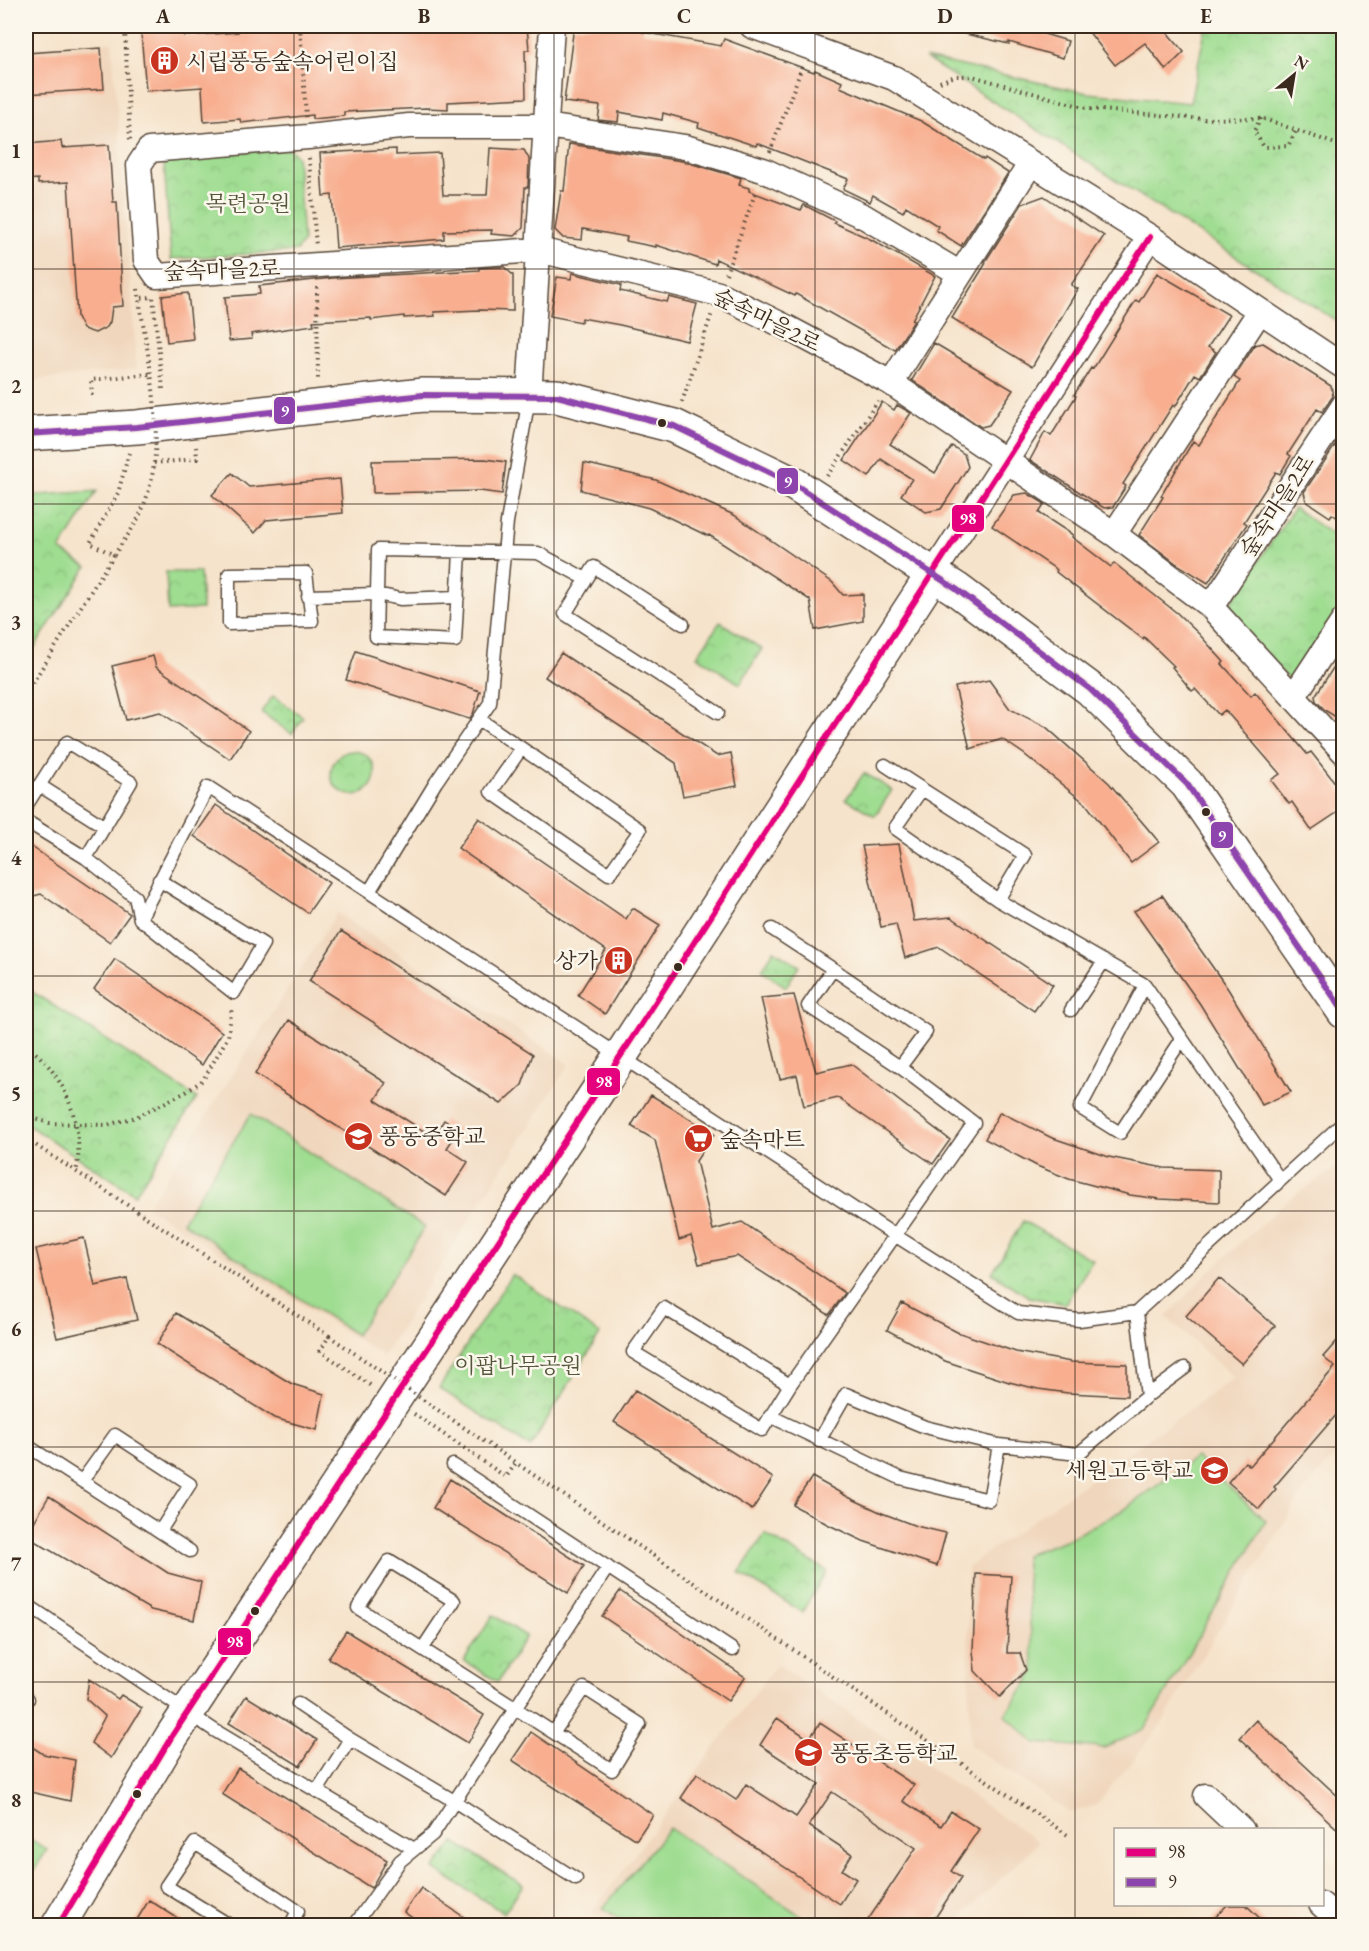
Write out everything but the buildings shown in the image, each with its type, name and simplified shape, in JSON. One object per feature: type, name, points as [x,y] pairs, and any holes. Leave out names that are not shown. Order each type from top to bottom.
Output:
[{"type":"street","points":[[529,396],[552,26]]},
{"type":"street","points":[[754,26],[894,78],[1150,237],[1344,367]]},
{"type":"street","name":"숲속마을2로","points":[[959,273],[866,217],[764,170],[685,147],[546,126],[409,126],[149,150],[139,165],[146,260],[158,276],[317,267],[539,250],[719,294],[891,383],[1114,534],[1211,607],[1344,752]]},
{"type":"street","points":[[891,383],[1031,163]]},
{"type":"street","points":[[58,1926],[187,1713],[620,1057],[1150,237]]},
{"type":"street","points":[[1114,534],[1260,311]]},
{"type":"street","points":[[26,434],[138,427],[423,394],[557,396],[674,426],[794,484],[933,573],[1090,689],[1186,783],[1344,1012]]},
{"type":"street","name":"숲속마을2로","points":[[1211,607],[1344,405]]},
{"type":"street","points":[[1294,696],[1344,620]]},
{"type":"street","points":[[1206,1796],[1240,1828]]},
{"type":"street","points":[[1322,1906],[1344,1925]]},
{"type":"lane","points":[[369,892],[436,782],[490,703],[507,522],[529,396]]},
{"type":"lane","points":[[460,552],[455,641],[376,637],[378,550],[538,553],[586,579]]},
{"type":"lane","points":[[683,624],[594,567],[565,614],[718,713]]},
{"type":"lane","points":[[306,573],[308,597],[312,621],[229,624],[229,574],[306,573]]},
{"type":"lane","points":[[308,597],[377,594],[400,599],[458,597]]},
{"type":"lane","points":[[479,719],[640,830],[609,874],[491,792],[521,749]]},
{"type":"lane","points":[[26,806],[68,742],[131,782],[86,858]]},
{"type":"lane","points":[[885,765],[1025,855],[998,900]]},
{"type":"lane","points":[[39,785],[105,826]]},
{"type":"lane","points":[[140,919],[208,787],[620,1057],[1018,1313],[1079,1320],[1137,1312],[1344,1122]]},
{"type":"lane","points":[[922,789],[895,828],[998,900],[1145,985],[1280,1180]]},
{"type":"lane","points":[[26,821],[86,858],[135,897],[140,919],[234,993],[263,944],[159,880]]},
{"type":"lane","points":[[772,929],[926,1032],[900,1067]]},
{"type":"lane","points":[[1071,1010],[1104,961]]},
{"type":"lane","points":[[790,1385],[664,1308],[633,1352],[762,1430],[790,1385],[974,1123],[900,1067],[808,1006],[833,969]]},
{"type":"lane","points":[[1145,985],[1080,1108],[1120,1133],[1182,1039]]},
{"type":"lane","points":[[1137,1312],[1147,1396]]},
{"type":"lane","points":[[819,1441],[846,1394],[925,1427],[999,1445],[1077,1454],[1185,1368]]},
{"type":"lane","points":[[770,1416],[900,1478],[989,1500],[999,1445]]},
{"type":"lane","points":[[82,1481],[115,1435],[125,1441],[190,1484],[160,1531]]},
{"type":"lane","points":[[26,1444],[190,1551]]},
{"type":"lane","points":[[453,1465],[733,1650]]},
{"type":"lane","points":[[423,1648],[454,1601],[389,1561],[358,1608],[612,1770],[640,1724],[584,1688],[554,1732]]},
{"type":"lane","points":[[354,1926],[400,1861],[433,1834],[608,1567]]},
{"type":"lane","points":[[26,1604],[187,1713],[414,1849]]},
{"type":"lane","points":[[298,1704],[350,1739],[454,1801],[576,1879]]},
{"type":"lane","points":[[317,1791],[350,1739]]},
{"type":"lane","points":[[231,1926],[166,1886],[195,1843],[298,1911],[290,1926]]},
{"type":"path","points":[[300,26],[317,267],[318,380]]},
{"type":"path","points":[[770,152],[806,58]]},
{"type":"path","points":[[931,85],[955,76],[972,76],[1090,109],[1203,119],[1261,118],[1344,147]]},
{"type":"path","points":[[1261,118],[1254,131],[1264,147],[1288,146],[1296,131]]},
{"type":"path","points":[[725,276],[757,187]]},
{"type":"path","points":[[26,693],[141,513],[154,471],[156,449],[150,374],[139,298],[153,297],[163,389]]},
{"type":"path","points":[[681,404],[713,312]]},
{"type":"path","points":[[92,395],[91,380],[150,374]]},
{"type":"path","points":[[825,478],[891,383]]},
{"type":"path","points":[[154,463],[197,459],[196,447]]},
{"type":"path","points":[[114,555],[90,543],[118,493],[129,452]]},
{"type":"path","points":[[26,1116],[49,1123],[107,1125],[136,1117],[186,1092],[203,1080],[228,1037],[234,993]]},
{"type":"path","points":[[26,1046],[49,1068],[72,1107],[79,1159],[76,1172]]},
{"type":"path","points":[[26,1139],[329,1336],[1069,1836]]},
{"type":"path","points":[[329,1336],[320,1351],[375,1388]]},
{"type":"path","points":[[409,1411],[506,1478],[516,1463]]},
{"type":"shaded area","points":[[112,42],[137,369],[26,381],[26,48]]},
{"type":"shaded area","name":"풍동중학교","points":[[337,913],[569,1064],[383,1356],[147,1207]]},
{"type":"shaded area","name":"세원고등학교","points":[[1343,1163],[1343,1447],[1303,1492],[1158,1729],[1096,1805],[1070,1813],[970,1745],[967,1567],[1234,1378],[1166,1317],[1215,1266],[1289,1199]]},
{"type":"shaded area","name":"풍동초등학교","points":[[777,1664],[1039,1842],[953,1925],[611,1926],[592,1912]]},
{"type":"green space","points":[[1206,26],[1343,26],[1343,325],[925,58],[1088,93],[1190,103]]},
{"type":"green space","name":"목련공원","points":[[290,149],[297,156],[303,242],[296,251],[171,259],[164,165],[173,156]]},
{"type":"green space","points":[[97,491],[60,550],[87,567],[26,660],[26,496]]},
{"type":"green space","points":[[1294,508],[1343,542],[1343,607],[1298,678],[1288,678],[1230,616],[1229,605]]},
{"type":"green space","points":[[166,572],[200,572],[202,609],[168,611]]},
{"type":"green space","points":[[720,622],[762,649],[740,684],[697,656]]},
{"type":"green space","points":[[273,696],[303,717],[292,734],[261,712]]},
{"type":"green space","points":[[353,751],[368,758],[375,773],[368,788],[353,795],[338,788],[331,773],[338,758]]},
{"type":"green space","points":[[864,773],[892,790],[875,816],[846,799]]},
{"type":"green space","points":[[774,950],[799,966],[786,987],[762,970]]},
{"type":"green space","points":[[26,988],[197,1098],[135,1194],[26,1124]]},
{"type":"green space","points":[[251,1114],[425,1227],[356,1335],[182,1222]]},
{"type":"green space","points":[[1023,1221],[1093,1260],[1065,1304],[1029,1297],[992,1273]]},
{"type":"green space","name":"이팝나무공원","points":[[512,1274],[600,1334],[530,1447],[439,1388]]},
{"type":"green space","points":[[1196,1457],[1266,1521],[1144,1730],[1104,1748],[1036,1743],[1005,1715],[1034,1673],[1025,1555],[1068,1539],[1125,1509]]},
{"type":"green space","points":[[765,1534],[827,1571],[802,1612],[739,1573]]},
{"type":"green space","points":[[493,1615],[526,1636],[498,1682],[464,1661]]},
{"type":"green space","points":[[669,1828],[815,1925],[628,1925],[603,1908]]},
{"type":"green space","points":[[26,1836],[47,1850],[26,1883]]},
{"type":"green space","points":[[454,1842],[523,1885],[504,1913],[434,1869]]},
{"type":"transit line","name":"98","points":[[58,1926],[172,1736],[633,1037],[1150,237]]},
{"type":"transit line","name":"9","points":[[26,434],[137,427],[423,395],[557,396],[674,426],[794,484],[956,589],[1090,689],[1187,784],[1344,1012]]},
{"type":"place","name":"시립풍동숲속어린이집","points":[[165,61]]},
{"type":"place","name":"상가","points":[[619,960]]},
{"type":"place","name":"풍동중학교","points":[[358,1136]]},
{"type":"place","name":"숲속마트","points":[[699,1139]]},
{"type":"place","name":"세원고등학교","points":[[1214,1470]]},
{"type":"place","name":"풍동초등학교","points":[[809,1753]]}]
